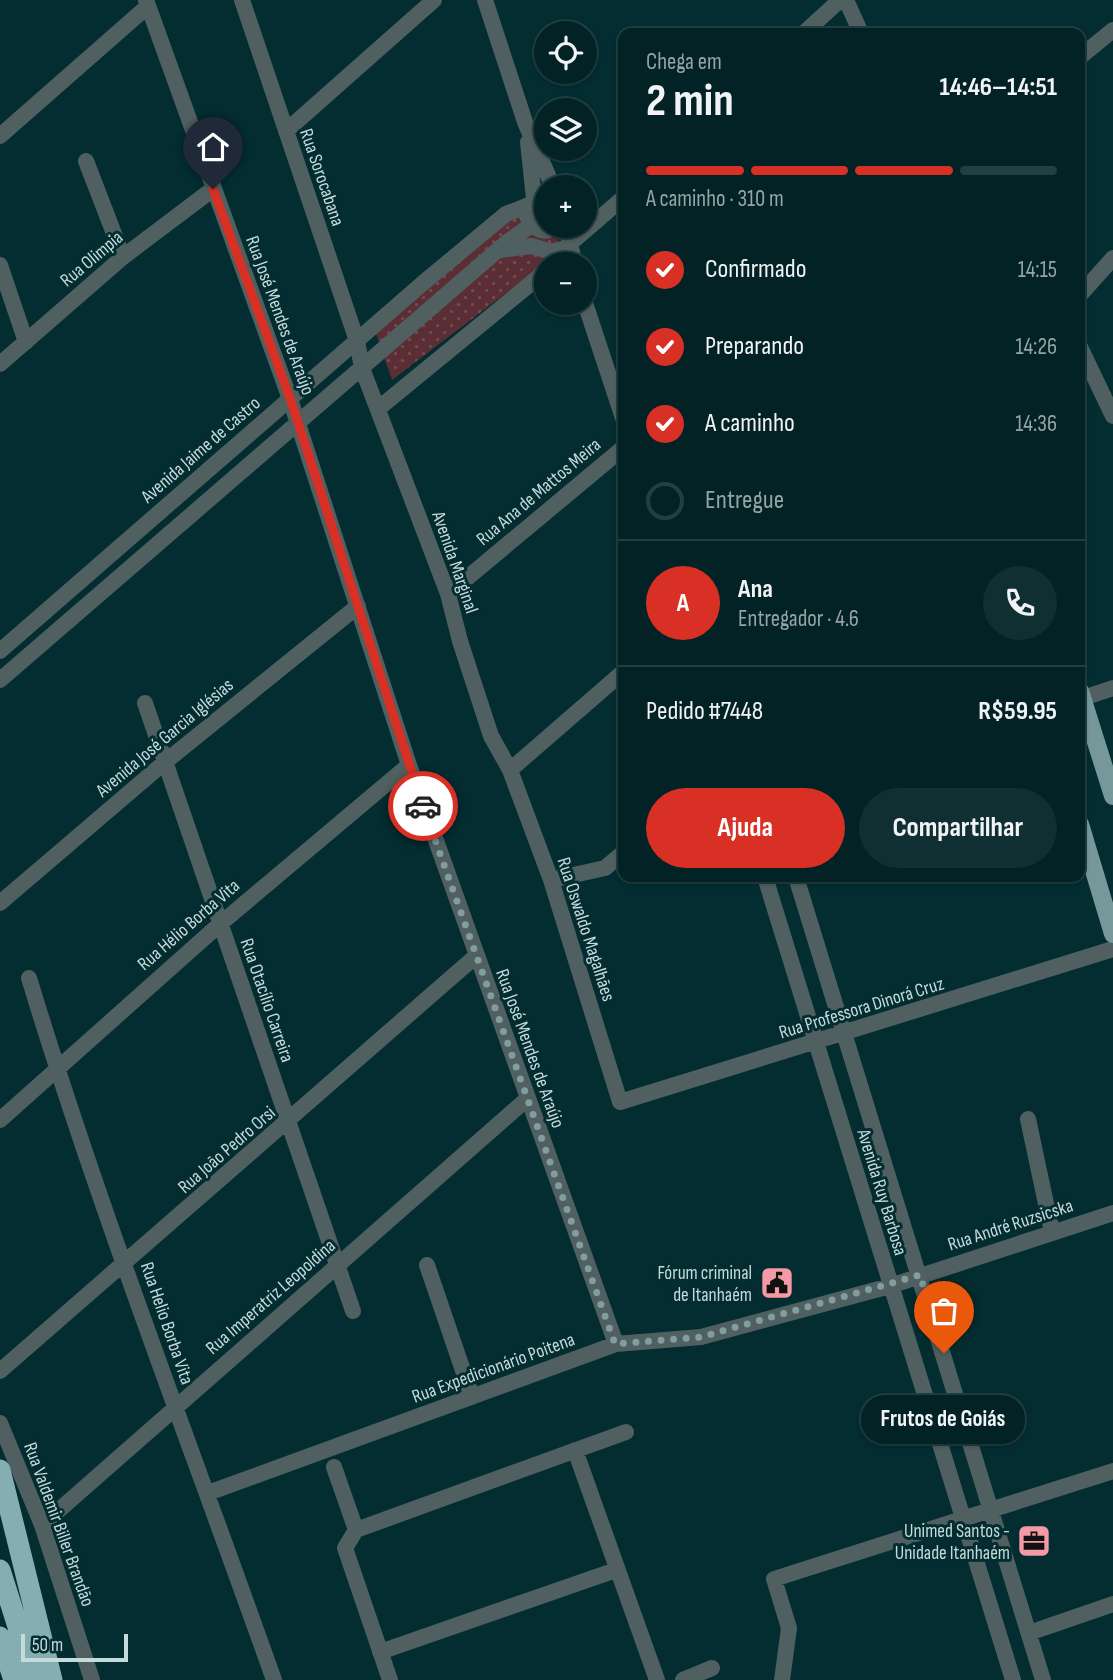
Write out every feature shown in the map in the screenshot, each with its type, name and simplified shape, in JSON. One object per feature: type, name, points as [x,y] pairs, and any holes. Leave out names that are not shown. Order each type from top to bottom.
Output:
[{"type":"highway","points":[[0,1470],[52,1680]]},
{"type":"highway","points":[[0,1570],[35,1680]]},
{"type":"highway","points":[[0,1637],[14,1680]]},
{"type":"highway","points":[[0,1669],[7,1680]]},
{"type":"main road","points":[[1085,708],[1113,796]]},
{"type":"main road","points":[[1085,841],[1113,934]]},
{"type":"street","name":"Rua Sorocabana","points":[[242,0],[357,341],[362,368]]},
{"type":"street","points":[[286,131],[434,0]]},
{"type":"street","points":[[485,0],[525,122],[548,175]]},
{"type":"street","points":[[809,28],[840,0]]},
{"type":"street","points":[[846,0],[859,28]]},
{"type":"street","points":[[0,136],[147,3]]},
{"type":"street","name":"Rua José Mendes de Araújo","points":[[147,3],[290,398],[296,424],[409,765],[615,1344]]},
{"type":"street","points":[[1085,53],[1113,30]]},
{"type":"street","points":[[525,122],[534,186]]},
{"type":"street","points":[[86,161],[123,257]]},
{"type":"street","name":"Rua Olimpia","points":[[0,364],[123,257],[213,189]]},
{"type":"street","name":"Avenida Jaime de Castro","points":[[0,651],[506,214],[534,201]]},
{"type":"street","points":[[567,252],[571,245],[618,203]]},
{"type":"street","points":[[534,204],[527,216],[534,226]]},
{"type":"street","points":[[0,680],[498,251],[534,229]]},
{"type":"street","points":[[543,238],[555,252]]},
{"type":"street","points":[[569,238],[571,245]]},
{"type":"street","points":[[498,251],[531,246],[543,252]]},
{"type":"street","points":[[1085,289],[1113,258]]},
{"type":"street","points":[[0,265],[26,342]]},
{"type":"street","points":[[379,408],[534,281]]},
{"type":"street","points":[[589,315],[618,403]]},
{"type":"street","points":[[1085,357],[1113,416]]},
{"type":"street","name":"Avenida Marginal","points":[[362,368],[448,594],[460,642],[491,736],[510,770]]},
{"type":"street","points":[[255,429],[270,447]]},
{"type":"street","name":"Rua Ana de Mattos Meira","points":[[448,594],[618,452]]},
{"type":"street","name":"Avenida José Garcia Iglésias","points":[[0,903],[165,762],[358,606]]},
{"type":"street","points":[[510,770],[618,676]]},
{"type":"street","points":[[1085,695],[1113,688]]},
{"type":"street","name":"Rua Otacílio Carreira","points":[[145,704],[353,1311]]},
{"type":"street","name":"Rua Hélio Borba Vita","points":[[0,1120],[220,924],[409,765]]},
{"type":"street","name":"Rua Oswaldo Magalhães","points":[[510,770],[551,880],[620,1102]]},
{"type":"street","points":[[551,880],[605,868],[618,857]]},
{"type":"street","name":"Avenida Ruy Barbosa","points":[[766,882],[1013,1680]]},
{"type":"street","name":"Avenida Ruy Barbosa","points":[[798,882],[1043,1680]]},
{"type":"street","name":"Rua Professora Dinorá Cruz","points":[[620,1102],[815,1044],[1113,949]]},
{"type":"street","name":"Rua João Pedro Orsi","points":[[0,1371],[289,1122],[476,956]]},
{"type":"street","name":"Rua Helio Borba Vita","points":[[29,978],[57,1069],[174,1406],[208,1493],[274,1680]]},
{"type":"street","name":"Rua Imperatriz Leopoldina","points":[[42,1525],[174,1406],[527,1099]]},
{"type":"street","points":[[1028,1119],[1052,1232]]},
{"type":"street","name":"Rua André Ruzsicska","points":[[920,1275],[1113,1213]]},
{"type":"street","points":[[427,1265],[472,1397]]},
{"type":"street","name":"Rua Expedicionário Poitena","points":[[208,1493],[615,1344],[701,1337],[890,1286],[920,1275]]},
{"type":"street","name":"Rua Valdemir Biller Brandão","points":[[0,1423],[42,1525],[92,1680]]},
{"type":"street","points":[[390,1680],[345,1548],[356,1530],[626,1432]]},
{"type":"street","points":[[575,1450],[657,1680]]},
{"type":"street","points":[[334,1467],[356,1530]]},
{"type":"street","points":[[782,1680],[789,1628],[774,1579],[1113,1471]]},
{"type":"street","points":[[380,1652],[616,1570]]},
{"type":"street","points":[[1029,1633],[1113,1604]]},
{"type":"street","points":[[683,1680],[712,1668]]},
{"type":"shaded area","points":[[534,206],[534,238],[560,238],[554,252],[534,252],[534,272],[392,380],[375,331],[508,221]]},
{"type":"way so far","points":[[423,806],[615,1344],[701,1337],[890,1286],[920,1275],[944,1353]]},
{"type":"place","name":"Fórum criminal de Itanhaém","points":[[777,1283]]},
{"type":"place","name":"Frutos de Goiás","points":[[944,1353]]},
{"type":"place","name":"Unimed Santos - Unidade Itanhaém","points":[[1034,1541]]},
{"type":"route","points":[[213,189],[290,398],[296,424],[423,806]]}]
